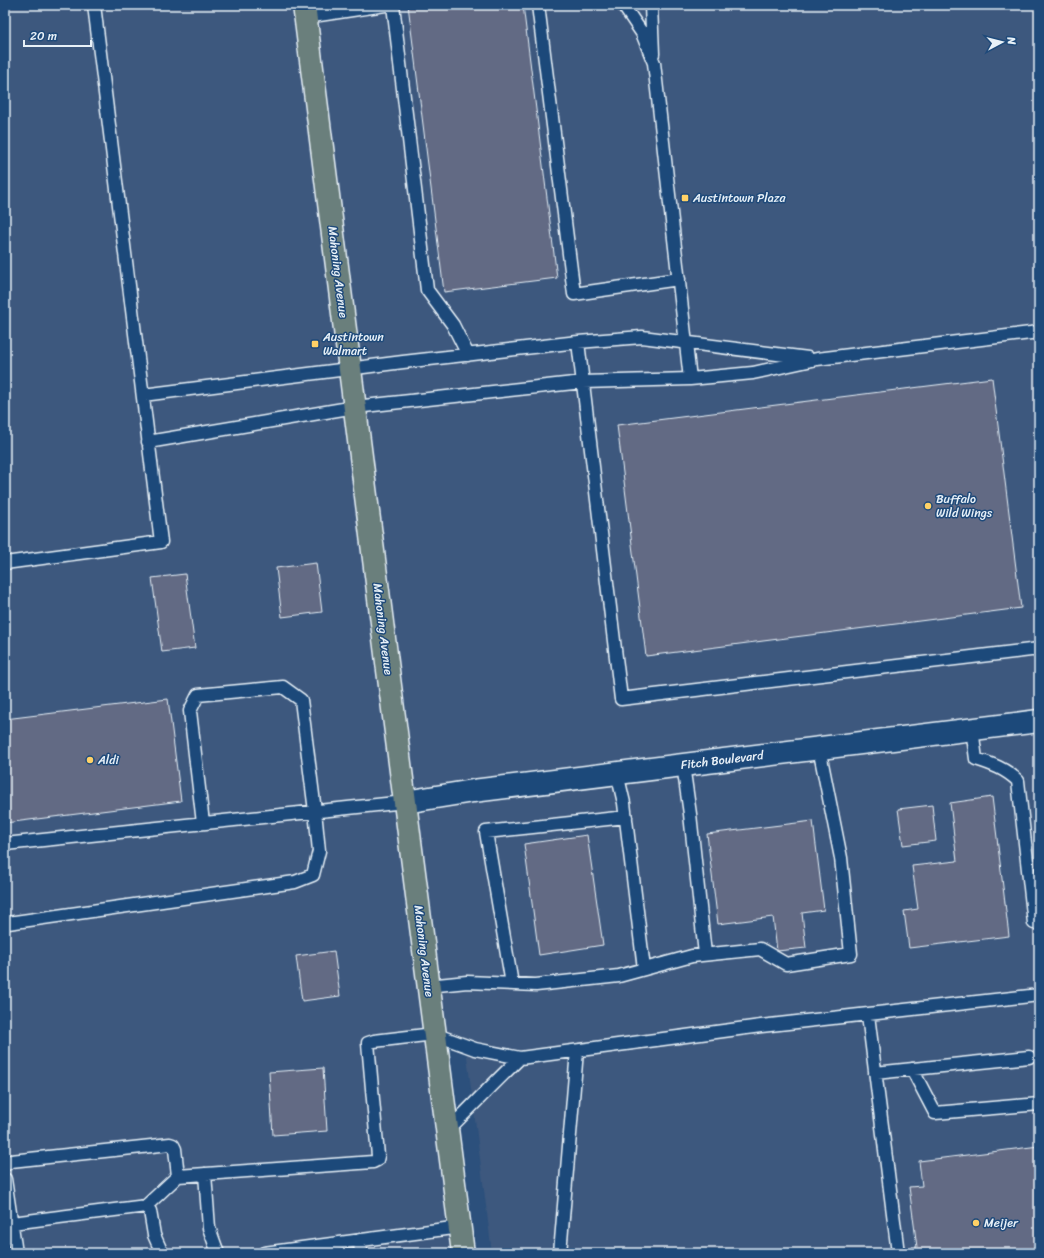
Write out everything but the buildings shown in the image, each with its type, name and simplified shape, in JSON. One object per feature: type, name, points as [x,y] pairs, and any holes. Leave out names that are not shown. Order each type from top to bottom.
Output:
[{"type":"main road","name":"Mahoning Avenue","points":[[305,11],[463,1253]]},
{"type":"street","name":"Fitch Boulevard","points":[[405,802],[473,791],[1039,721]]},
{"type":"lane","points":[[5,563],[161,542],[94,5]]},
{"type":"lane","points":[[305,11],[386,5]]},
{"type":"lane","points":[[393,5],[427,290],[453,325],[468,354]]},
{"type":"lane","points":[[538,5],[574,294],[679,279]]},
{"type":"lane","points":[[623,5],[642,33],[654,63]]},
{"type":"lane","points":[[651,5],[654,63],[690,379]]},
{"type":"lane","points":[[148,442],[355,407],[583,382],[690,379],[753,373],[817,359],[1039,332]]},
{"type":"lane","points":[[143,395],[468,354],[578,342],[642,337],[817,359]]},
{"type":"lane","points":[[578,342],[621,699],[1039,648]]},
{"type":"lane","points":[[5,921],[8,923],[294,882],[312,875],[319,851],[301,700],[284,687],[198,696],[190,711],[203,823]]},
{"type":"lane","points":[[972,729],[976,759],[993,764],[1009,773],[1018,781],[1034,923]]},
{"type":"lane","points":[[428,986],[467,982],[536,986],[619,976],[692,956],[760,949],[786,964],[851,954],[841,858],[819,748]]},
{"type":"lane","points":[[683,765],[690,814],[705,954]]},
{"type":"lane","points":[[618,773],[626,817],[644,969]]},
{"type":"lane","points":[[5,844],[405,802]]},
{"type":"lane","points":[[512,984],[486,832],[626,817]]},
{"type":"lane","points":[[12,1223],[146,1206],[178,1176],[373,1162],[377,1160],[378,1156],[368,1043],[374,1041],[434,1034],[475,1049],[520,1058],[761,1026],[1039,996]]},
{"type":"lane","points":[[868,1015],[898,1253]]},
{"type":"lane","points":[[560,1253],[577,1051]]},
{"type":"lane","points":[[875,1073],[1029,1057]]},
{"type":"lane","points":[[447,1131],[482,1097],[494,1082],[520,1058]]},
{"type":"lane","points":[[912,1069],[935,1113],[1039,1104]]},
{"type":"lane","points":[[5,1165],[11,1161],[170,1144],[175,1149],[178,1176]]},
{"type":"lane","points":[[204,1174],[209,1228],[218,1253]]},
{"type":"lane","points":[[5,1179],[16,1253]]},
{"type":"lane","points":[[146,1206],[150,1211],[154,1235],[162,1253]]},
{"type":"lane","points":[[264,1253],[460,1227]]},
{"type":"lane","points":[[360,1240],[361,1253]]},
{"type":"shaded area","points":[[5,5],[1039,5],[1039,1253],[492,1253],[465,1041],[436,1044],[463,1253],[5,1253]]},
{"type":"place","name":"Austintown Plaza","points":[[685,198]]},
{"type":"place","name":"Austintown Walmart","points":[[315,344]]},
{"type":"place","name":"Buffalo Wild Wings","points":[[928,506]]},
{"type":"place","name":"Aldi","points":[[90,760]]},
{"type":"place","name":"Meijer","points":[[976,1223]]}]
